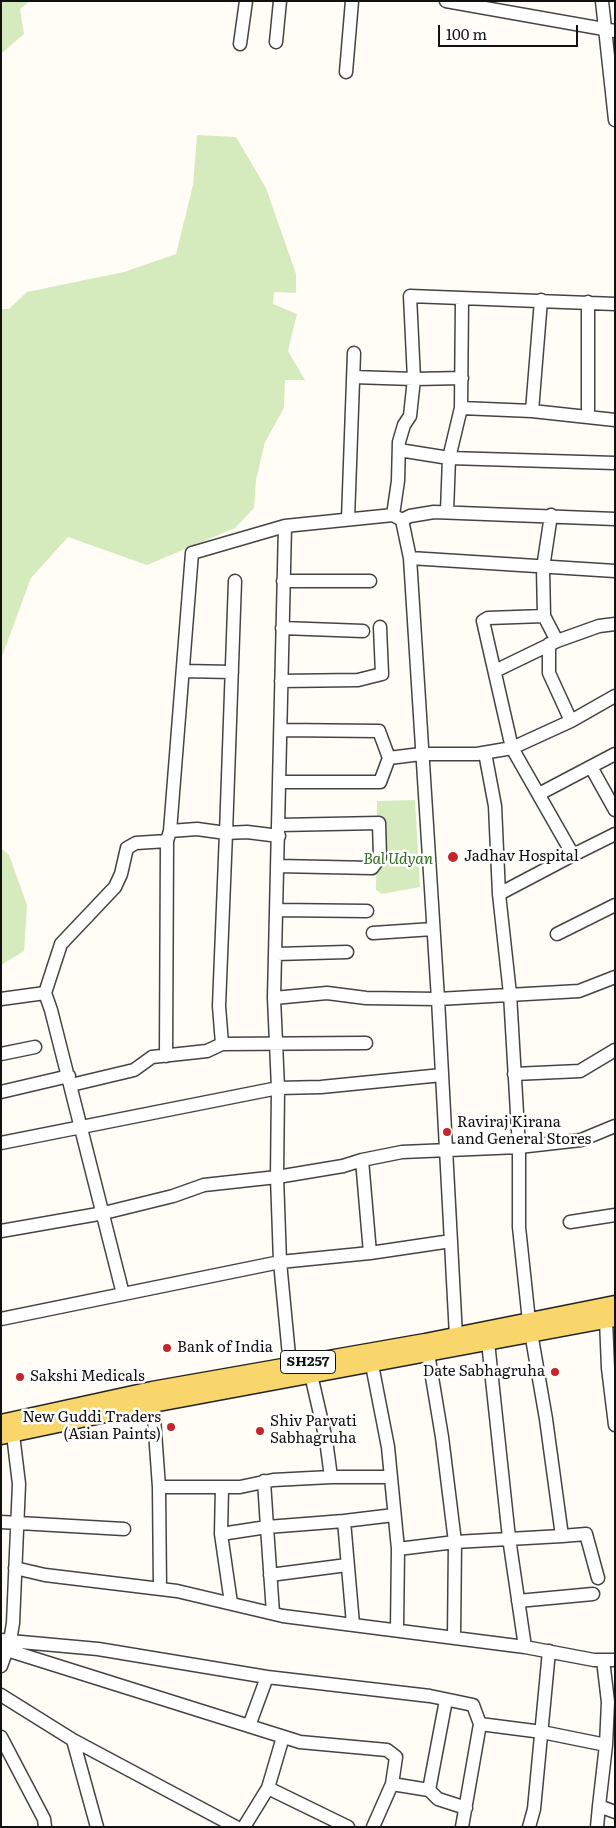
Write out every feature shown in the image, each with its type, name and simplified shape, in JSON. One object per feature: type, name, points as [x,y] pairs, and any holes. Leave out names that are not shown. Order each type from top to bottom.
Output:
[{"type":"main road","name":"SH257","points":[[7,1429],[152,1390],[290,1366],[309,1368],[372,1365],[488,1342],[531,1327],[615,1304]]},
{"type":"main road","name":"SH257","points":[[7,1429],[154,1404],[456,1336],[610,1319]]},
{"type":"street","points":[[240,44],[246,1]]},
{"type":"street","points":[[276,42],[280,1]]},
{"type":"street","points":[[346,72],[352,1]]},
{"type":"street","points":[[446,1],[610,30]]},
{"type":"street","points":[[602,1],[610,30],[615,119]]},
{"type":"street","points":[[456,1336],[438,999],[410,558],[398,518],[399,450],[404,426],[410,416],[414,379],[410,296],[615,304]]},
{"type":"street","points":[[447,512],[449,458],[461,408],[462,299]]},
{"type":"street","points":[[532,411],[541,300]]},
{"type":"street","points":[[588,302],[588,417]]},
{"type":"street","points":[[348,519],[354,353]]},
{"type":"street","points":[[353,377],[462,378]]},
{"type":"street","points":[[461,408],[532,411],[615,420]]},
{"type":"street","points":[[399,450],[449,458],[615,463]]},
{"type":"street","points":[[166,1056],[168,836],[192,552],[285,526],[348,519],[398,518],[434,512],[551,515],[615,519]]},
{"type":"street","points":[[551,515],[543,568],[544,616],[553,643],[549,673],[571,721]]},
{"type":"street","points":[[285,526],[274,998],[278,1088],[277,1178],[280,1262],[290,1366]]},
{"type":"street","points":[[410,558],[543,568],[615,571]]},
{"type":"street","points":[[222,1044],[219,1006],[235,581]]},
{"type":"street","points":[[283,581],[370,581]]},
{"type":"street","points":[[544,616],[484,620],[483,623],[512,748],[573,855]]},
{"type":"street","points":[[495,671],[553,643],[599,626],[615,624]]},
{"type":"street","points":[[281,681],[358,680],[382,674],[380,627]]},
{"type":"street","points":[[282,628],[363,631]]},
{"type":"street","points":[[183,671],[232,672]]},
{"type":"street","points":[[389,758],[421,754],[485,753],[512,748],[571,721],[615,696]]},
{"type":"street","points":[[280,730],[379,731],[389,758],[380,782],[280,782]]},
{"type":"street","points":[[485,753],[494,806],[499,894],[510,994],[519,1147],[519,1227],[531,1327],[562,1536]]},
{"type":"street","points":[[538,794],[615,754]]},
{"type":"street","points":[[590,766],[615,810]]},
{"type":"street","points":[[123,1294],[52,1010],[45,993],[61,944],[115,887],[121,874],[127,848],[136,843],[197,829],[226,833],[379,822],[380,857],[372,868],[278,866]]},
{"type":"street","points":[[499,894],[615,834]]},
{"type":"street","points":[[556,934],[615,905]]},
{"type":"street","points":[[277,910],[367,911]]},
{"type":"street","points":[[373,933],[433,929]]},
{"type":"street","points":[[276,954],[347,952]]},
{"type":"street","points":[[274,998],[327,993],[366,998],[438,999],[579,991],[615,977]]},
{"type":"street","points":[[1,999],[45,993]]},
{"type":"street","points":[[1,1092],[134,1070],[152,1057],[207,1050],[222,1044],[366,1043]]},
{"type":"street","points":[[1,1054],[35,1047]]},
{"type":"street","points":[[514,1074],[580,1070],[615,1050]]},
{"type":"street","points":[[1,1143],[278,1088],[320,1087],[442,1076]]},
{"type":"street","points":[[1,1231],[104,1213],[173,1196],[204,1185],[277,1178],[343,1166],[402,1152],[519,1147],[581,1140],[615,1126]]},
{"type":"street","points":[[362,1160],[370,1253]]},
{"type":"street","points":[[570,1222],[615,1215]]},
{"type":"street","points":[[1,1318],[280,1262],[370,1253],[451,1241]]},
{"type":"street","points":[[610,1319],[608,1368],[615,1425]]},
{"type":"street","points":[[488,1342],[509,1538],[525,1647]]},
{"type":"street","points":[[428,1353],[442,1437],[455,1542],[454,1637]]},
{"type":"street","points":[[372,1365],[391,1477],[398,1549],[396,1630]]},
{"type":"street","points":[[309,1368],[326,1440],[331,1477]]},
{"type":"street","points":[[154,1404],[159,1486],[160,1589]]},
{"type":"street","points":[[1,1666],[6,1643],[15,1568],[19,1484],[7,1429]]},
{"type":"street","points":[[159,1486],[240,1487],[264,1482],[331,1477],[391,1477]]},
{"type":"street","points":[[264,1482],[273,1613]]},
{"type":"street","points":[[222,1487],[221,1534],[232,1603]]},
{"type":"street","points":[[221,1534],[266,1527],[394,1515]]},
{"type":"street","points":[[1,1522],[17,1521],[124,1529]]},
{"type":"street","points":[[344,1521],[353,1624]]},
{"type":"street","points":[[398,1549],[455,1542],[586,1534],[598,1578]]},
{"type":"street","points":[[270,1575],[347,1565]]},
{"type":"street","points":[[15,1568],[45,1575],[160,1589],[273,1613],[609,1660],[606,1746],[597,1827]]},
{"type":"street","points":[[518,1601],[529,1593]]},
{"type":"street","points":[[518,1601],[594,1594]]},
{"type":"street","points":[[6,1643],[34,1643],[98,1649],[266,1677],[473,1705],[480,1724],[463,1826]]},
{"type":"street","points":[[6,1643],[46,1661],[300,1742],[387,1750],[396,1757],[392,1784],[373,1827]]},
{"type":"street","points":[[34,1643],[46,1661]]},
{"type":"street","points":[[529,1827],[534,1809],[549,1651]]},
{"type":"street","points":[[249,1726],[266,1677]]},
{"type":"street","points":[[1,1696],[73,1740],[236,1827]]},
{"type":"street","points":[[429,1790],[446,1700]]},
{"type":"street","points":[[480,1724],[542,1732],[606,1746]]},
{"type":"street","points":[[1,1737],[44,1819],[44,1827]]},
{"type":"street","points":[[244,1827],[268,1788],[284,1737]]},
{"type":"street","points":[[73,1740],[96,1827]]},
{"type":"street","points":[[392,1784],[429,1790],[438,1799],[466,1808]]},
{"type":"street","points":[[268,1788],[348,1827]]},
{"type":"street","points":[[599,1806],[615,1812]]},
{"type":"green space","points":[[1,1],[30,1],[20,9],[24,34],[1,54]]},
{"type":"green space","points":[[197,135],[236,137],[266,188],[296,274],[296,293],[274,292],[273,304],[297,314],[288,351],[305,380],[285,380],[284,408],[265,442],[256,480],[254,508],[235,528],[147,565],[68,537],[31,578],[1,659],[1,309],[9,309],[27,292],[124,272],[176,254],[193,185]]},
{"type":"green space","name":"Bal Udyan","points":[[415,800],[420,887],[382,894],[376,890],[377,801]]},
{"type":"green space","points":[[1,848],[9,855],[27,905],[24,951],[1,965]]},
{"type":"place","name":"Jadhav Hospital","points":[[453,857]]},
{"type":"place","name":"Raviraj Kirana and General Stores","points":[[447,1132]]},
{"type":"place","name":"Bank of India","points":[[167,1348]]},
{"type":"place","name":"Date Sabhagruha","points":[[555,1372]]},
{"type":"place","name":"Sakshi Medicals","points":[[20,1377]]},
{"type":"place","name":"New Guddi Traders (Asian Paints)","points":[[171,1427]]},
{"type":"place","name":"Shiv Parvati Sabhagruha","points":[[260,1431]]}]
